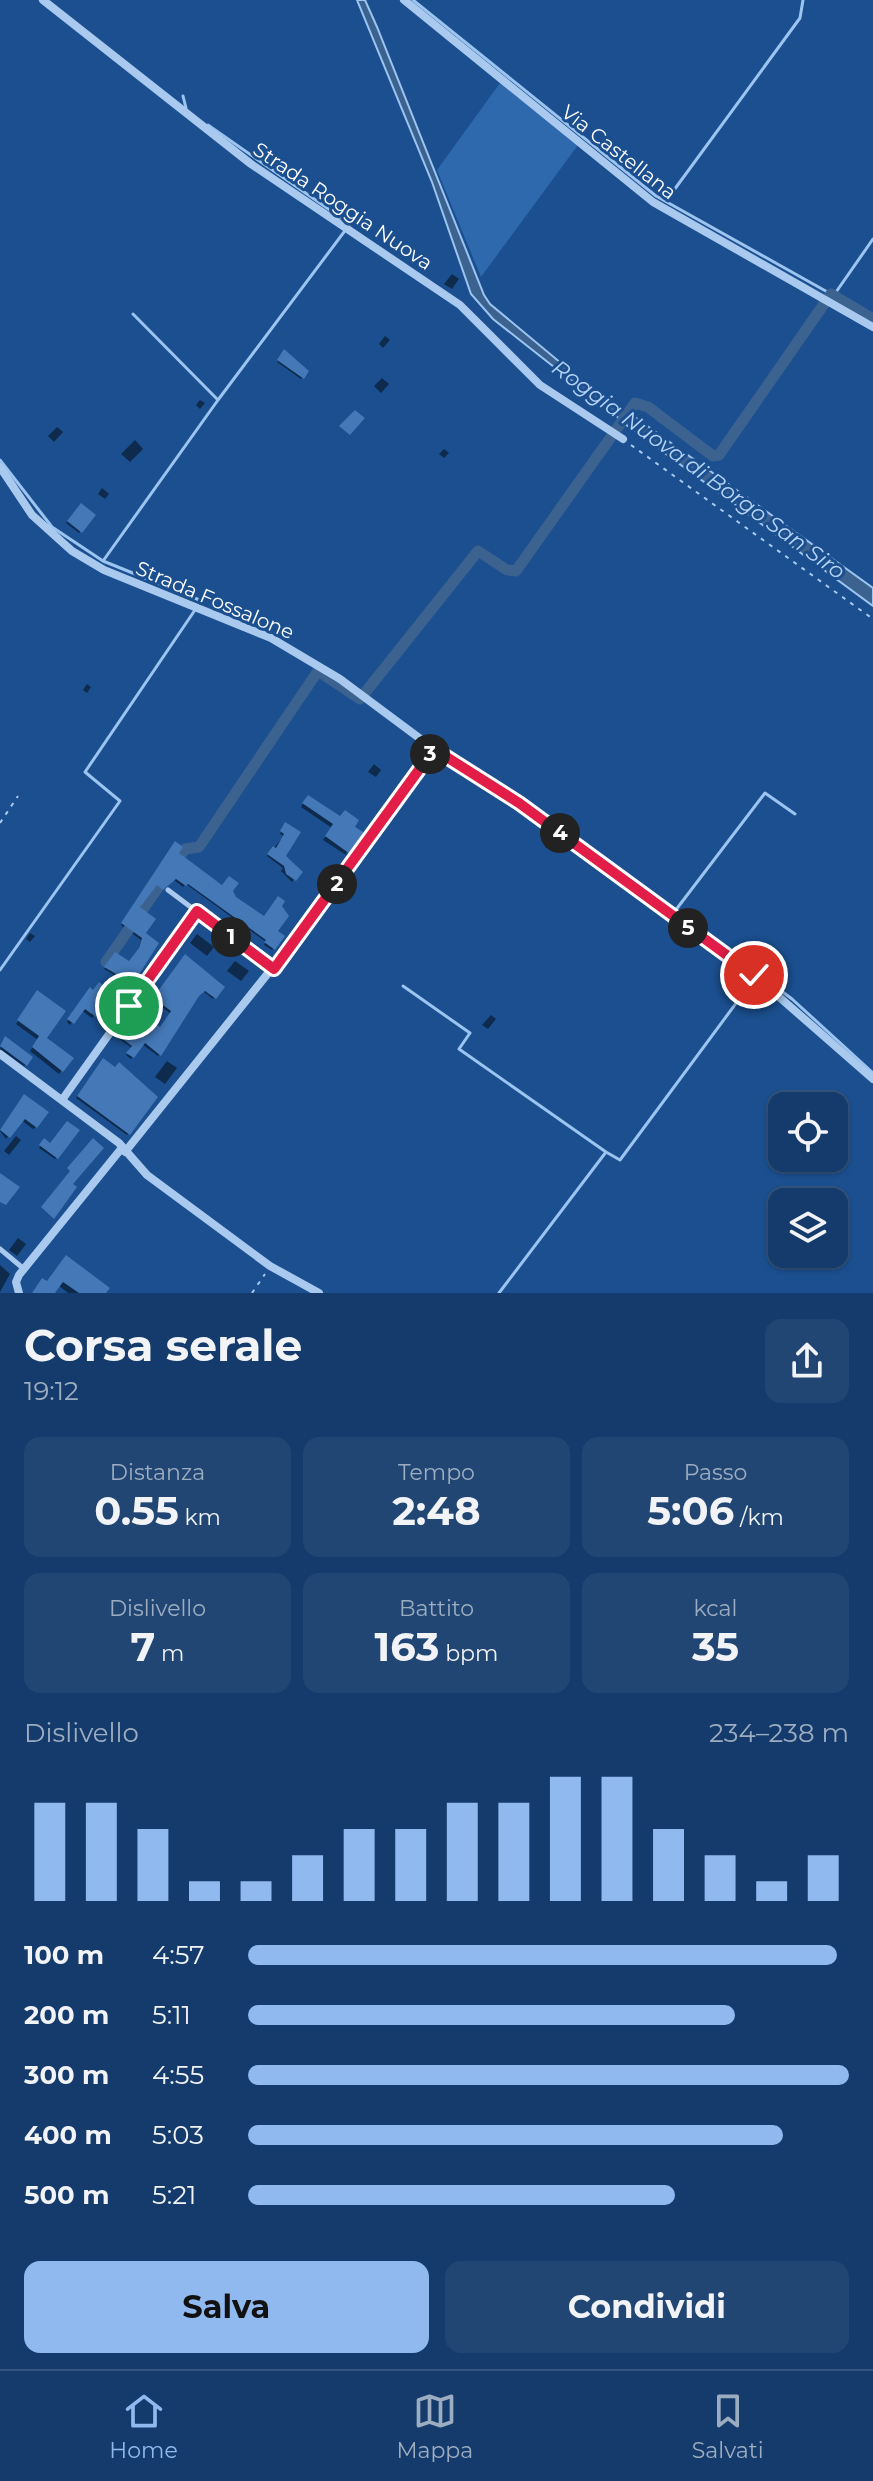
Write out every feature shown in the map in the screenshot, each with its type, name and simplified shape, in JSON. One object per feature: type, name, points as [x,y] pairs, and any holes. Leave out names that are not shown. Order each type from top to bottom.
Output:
[{"type":"street","name":"Strada Roggia Nuova","points":[[43,0],[251,164],[460,305],[540,385],[565,405],[623,439]]},
{"type":"street","name":"Via Castellana","points":[[404,0],[653,202],[873,327]]},
{"type":"street","name":"Strada Fossalone","points":[[0,467],[32,515],[72,551],[104,570],[271,638],[362,696],[434,749],[519,803],[757,977],[873,1079]]},
{"type":"street","points":[[19,1293],[16,1282],[24,1269],[274,969],[434,749]]},
{"type":"street","points":[[62,1100],[197,911],[274,969]]},
{"type":"street","points":[[0,1054],[119,1143],[147,1175],[270,1266],[319,1293]]},
{"type":"lane","points":[[168,890],[197,911]]},
{"type":"lane","points":[[0,1249],[24,1269]]},
{"type":"path","points":[[623,439],[873,619]]},
{"type":"path","points":[[0,823],[18,796]]},
{"type":"path","points":[[252,1293],[270,1266]]},
{"type":"shaded area","points":[[500,83],[578,145],[481,277],[437,170]]},
{"type":"water","points":[[357,0],[365,0],[377,27],[484,295],[490,304],[603,398],[626,410],[620,419],[493,319],[471,294],[432,182]]},
{"type":"water","name":"Roggia Nuova di Borgo San Siro","points":[[628,412],[873,588],[873,606],[621,421]]},
{"type":"building","points":[[284,349],[309,371],[304,379],[277,360]]},
{"type":"building","points":[[355,410],[365,418],[350,435],[339,426]]},
{"type":"building","points":[[81,503],[96,515],[82,533],[67,521]]},
{"type":"building","points":[[308,795],[340,816],[345,810],[359,820],[355,827],[365,833],[350,854],[325,836],[333,824],[302,803]]},
{"type":"building","points":[[285,822],[301,832],[286,856],[303,872],[296,881],[286,874],[284,866],[267,854],[273,846],[276,848],[284,834],[280,831]]},
{"type":"building","points":[[175,841],[183,847],[179,853],[222,885],[229,876],[239,883],[233,891],[236,897],[264,916],[278,896],[285,901],[282,906],[289,916],[278,931],[285,936],[275,950],[264,942],[266,940],[188,884],[186,886],[176,879],[163,890],[157,885],[140,907],[156,919],[146,933],[159,943],[133,984],[104,967],[115,952],[129,961],[139,948],[142,938],[121,923]]},
{"type":"building","points":[[185,954],[225,987],[216,999],[205,991],[199,996],[161,1056],[145,1043],[134,1058],[126,1053],[132,1046],[117,1035],[121,1029],[133,1037],[147,1017],[160,1027],[171,1011],[153,998]]},
{"type":"building","points":[[99,982],[115,994],[108,1004],[113,1008],[107,1017],[100,1011],[96,1017],[85,1009],[74,1024],[67,1019],[90,987],[93,990]]},
{"type":"building","points":[[37,990],[66,1011],[47,1038],[74,1058],[63,1072],[32,1047],[39,1036],[17,1020]]},
{"type":"building","points":[[5,1036],[33,1057],[27,1066],[0,1046]]},
{"type":"building","points":[[103,1058],[115,1067],[119,1062],[158,1097],[130,1135],[77,1096]]},
{"type":"building","points":[[24,1094],[49,1112],[37,1128],[25,1119],[10,1138],[0,1130]]},
{"type":"building","points":[[67,1121],[80,1130],[58,1159],[39,1145],[44,1138],[50,1143]]},
{"type":"building","points":[[93,1138],[104,1148],[73,1184],[77,1187],[54,1219],[41,1207],[70,1171],[67,1168]]},
{"type":"building","points":[[0,1173],[20,1187],[6,1205],[0,1202]]},
{"type":"building","points":[[66,1255],[110,1288],[106,1293],[79,1293],[63,1282],[55,1293],[32,1293],[42,1278],[47,1281]]},
{"type":"waterway","points":[[413,0],[656,196],[831,294]]},
{"type":"waterway","points":[[666,201],[800,18],[803,0]]},
{"type":"waterway","points":[[183,96],[186,108]]},
{"type":"waterway","points":[[208,125],[350,224],[218,400]]},
{"type":"waterway","points":[[834,295],[873,239]]},
{"type":"waterway","name":"Roggia Nuova di Borgo San Siro","points":[[106,962],[185,849],[199,847],[318,671],[360,699],[478,551],[507,570],[516,571],[635,403],[648,407],[713,456],[719,455],[831,294],[873,319]]},
{"type":"waterway","points":[[133,314],[218,400],[103,561],[202,601]]},
{"type":"waterway","points":[[0,460],[52,527],[103,561]]},
{"type":"waterway","points":[[0,970],[120,801],[85,772],[195,610]]},
{"type":"waterway","points":[[795,814],[765,793],[675,911],[792,999],[873,1073]]},
{"type":"waterway","points":[[639,886],[675,911]]},
{"type":"waterway","points":[[499,1293],[606,1152],[620,1160],[754,979]]},
{"type":"waterway","points":[[403,986],[470,1033],[459,1049],[606,1152]]},
{"type":"route","points":[[129,1006],[197,911],[274,969],[434,749],[519,803],[754,975]]}]
